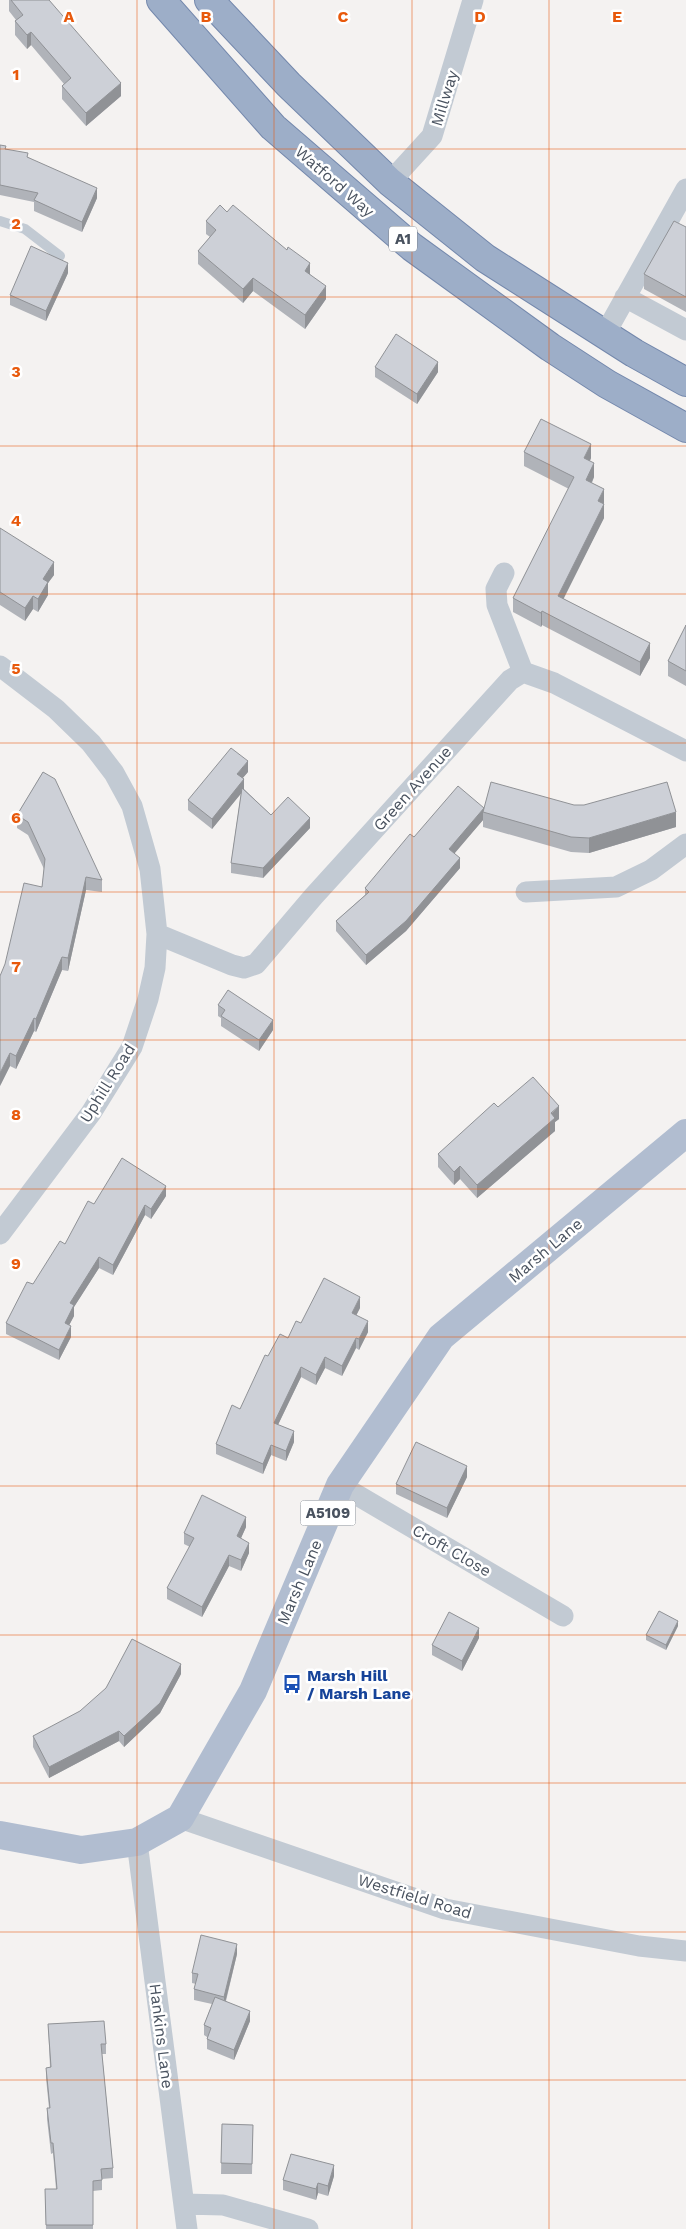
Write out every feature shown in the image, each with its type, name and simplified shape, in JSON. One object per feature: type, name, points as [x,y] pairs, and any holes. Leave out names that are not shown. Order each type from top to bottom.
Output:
[{"type":"highway","name":"Watford Way","points":[[161,0],[273,128],[412,247],[558,352],[607,384],[686,428]]},
{"type":"highway","name":"A1","points":[[209,0],[289,85],[390,182],[486,258],[605,334],[686,382]]},
{"type":"main road","name":"Marsh Lane","points":[[180,1818],[253,1691],[340,1485],[441,1337],[686,1133]]},
{"type":"main road","points":[[0,1835],[82,1850],[137,1842],[180,1818]]},
{"type":"street","name":"Millway","points":[[390,182],[432,136],[473,0]]},
{"type":"street","points":[[605,334],[686,189]]},
{"type":"street","points":[[625,297],[686,330]]},
{"type":"street","points":[[504,574],[496,589],[497,605],[523,672],[554,683],[686,751]]},
{"type":"street","name":"Uphill Road","points":[[0,666],[56,709],[91,743],[114,774],[132,806],[150,869],[158,934],[148,999],[132,1047],[91,1113],[0,1234]]},
{"type":"street","name":"Green Avenue","points":[[158,934],[232,965],[244,968],[256,964],[313,897],[510,680],[523,672]]},
{"type":"street","points":[[526,892],[616,887],[650,870],[686,844]]},
{"type":"street","name":"Croft Close","points":[[340,1485],[563,1616]]},
{"type":"street","name":"Westfield Road","points":[[180,1818],[445,1908],[639,1946],[686,1951]]},
{"type":"street","name":"Hankins Lane","points":[[137,1842],[187,2229]]},
{"type":"street","points":[[184,2204],[223,2205],[308,2229]]},
{"type":"lane","points":[[0,221],[25,229],[60,256]]},
{"type":"building","points":[[11,0],[49,0],[121,83],[86,113],[62,86],[71,78],[31,32],[27,35],[15,21],[23,15]]},
{"type":"building","points":[[0,145],[6,146],[5,149],[28,153],[27,157],[97,188],[82,222],[34,200],[38,193],[0,185]]},
{"type":"building","points":[[220,205],[227,212],[233,205],[287,250],[288,247],[310,263],[305,271],[326,286],[305,315],[253,278],[243,289],[198,251],[216,230],[206,221]]},
{"type":"building","points":[[674,221],[686,227],[686,297],[644,274]]},
{"type":"building","points":[[31,246],[68,263],[46,311],[10,295]]},
{"type":"building","points":[[396,334],[438,362],[417,394],[375,367]]},
{"type":"building","points":[[541,419],[591,444],[584,458],[594,463],[586,480],[604,489],[598,501],[604,504],[558,596],[650,643],[640,662],[513,598],[574,477],[524,452]]},
{"type":"building","points":[[0,528],[54,562],[43,579],[48,582],[38,599],[33,596],[25,608],[0,592]]},
{"type":"building","points":[[686,625],[686,671],[668,661]]},
{"type":"building","points":[[231,748],[248,761],[237,774],[244,779],[212,819],[188,800]]},
{"type":"building","points":[[43,772],[55,779],[102,880],[86,877],[68,958],[62,957],[36,1019],[34,1018],[16,1056],[10,1053],[0,1073],[0,976],[5,964],[24,883],[42,887],[45,859],[28,822],[17,815]]},
{"type":"building","points":[[491,782],[574,805],[584,805],[667,782],[676,812],[589,838],[571,837],[483,812]]},
{"type":"building","points":[[458,786],[484,808],[449,849],[460,858],[406,921],[366,955],[336,921],[369,892],[365,888],[410,834],[414,837]]},
{"type":"building","points":[[242,788],[271,815],[288,797],[310,818],[263,868],[231,863]]},
{"type":"building","points":[[228,990],[273,1020],[259,1040],[221,1016],[225,1010],[218,1005]]},
{"type":"building","points":[[533,1077],[559,1106],[551,1113],[555,1118],[477,1185],[460,1166],[454,1172],[438,1154],[494,1103],[498,1107]]},
{"type":"building","points":[[122,1158],[166,1186],[151,1209],[145,1205],[113,1265],[99,1257],[70,1303],[74,1305],[65,1323],[71,1326],[59,1350],[6,1323],[27,1282],[33,1284],[60,1241],[65,1244],[88,1201],[94,1204]]},
{"type":"building","points":[[324,1278],[360,1297],[352,1313],[368,1321],[359,1339],[356,1338],[342,1366],[325,1357],[316,1375],[301,1367],[274,1423],[294,1431],[286,1451],[271,1445],[263,1464],[216,1444],[232,1405],[240,1409],[265,1355],[268,1356],[280,1334],[288,1338],[296,1321],[301,1323]]},
{"type":"building","points":[[416,1442],[467,1466],[447,1508],[396,1484]]},
{"type":"building","points":[[202,1495],[246,1517],[237,1536],[249,1543],[241,1560],[229,1555],[202,1607],[167,1588],[194,1538],[184,1533]]},
{"type":"building","points":[[659,1611],[678,1621],[666,1645],[646,1635]]},
{"type":"building","points":[[449,1612],[479,1628],[462,1661],[432,1645]]},
{"type":"building","points":[[132,1639],[181,1664],[160,1703],[124,1736],[119,1731],[49,1767],[33,1736],[80,1711],[106,1688]]},
{"type":"building","points":[[201,1935],[237,1944],[224,1997],[194,1989],[198,1974],[192,1973]]},
{"type":"building","points":[[215,1997],[250,2011],[234,2050],[207,2039],[211,2028],[204,2025]]},
{"type":"building","points":[[104,2021],[106,2044],[101,2044],[113,2168],[101,2169],[102,2180],[93,2181],[93,2225],[46,2225],[45,2189],[57,2189],[53,2143],[51,2143],[47,2108],[50,2108],[46,2068],[51,2067],[48,2024]]},
{"type":"building","points":[[222,2124],[253,2125],[252,2164],[221,2163]]},
{"type":"building","points":[[291,2154],[334,2165],[328,2186],[318,2183],[316,2189],[283,2180]]},
{"type":"place","name":"Marsh Hill / Marsh Lane","points":[[292,1684]]}]
